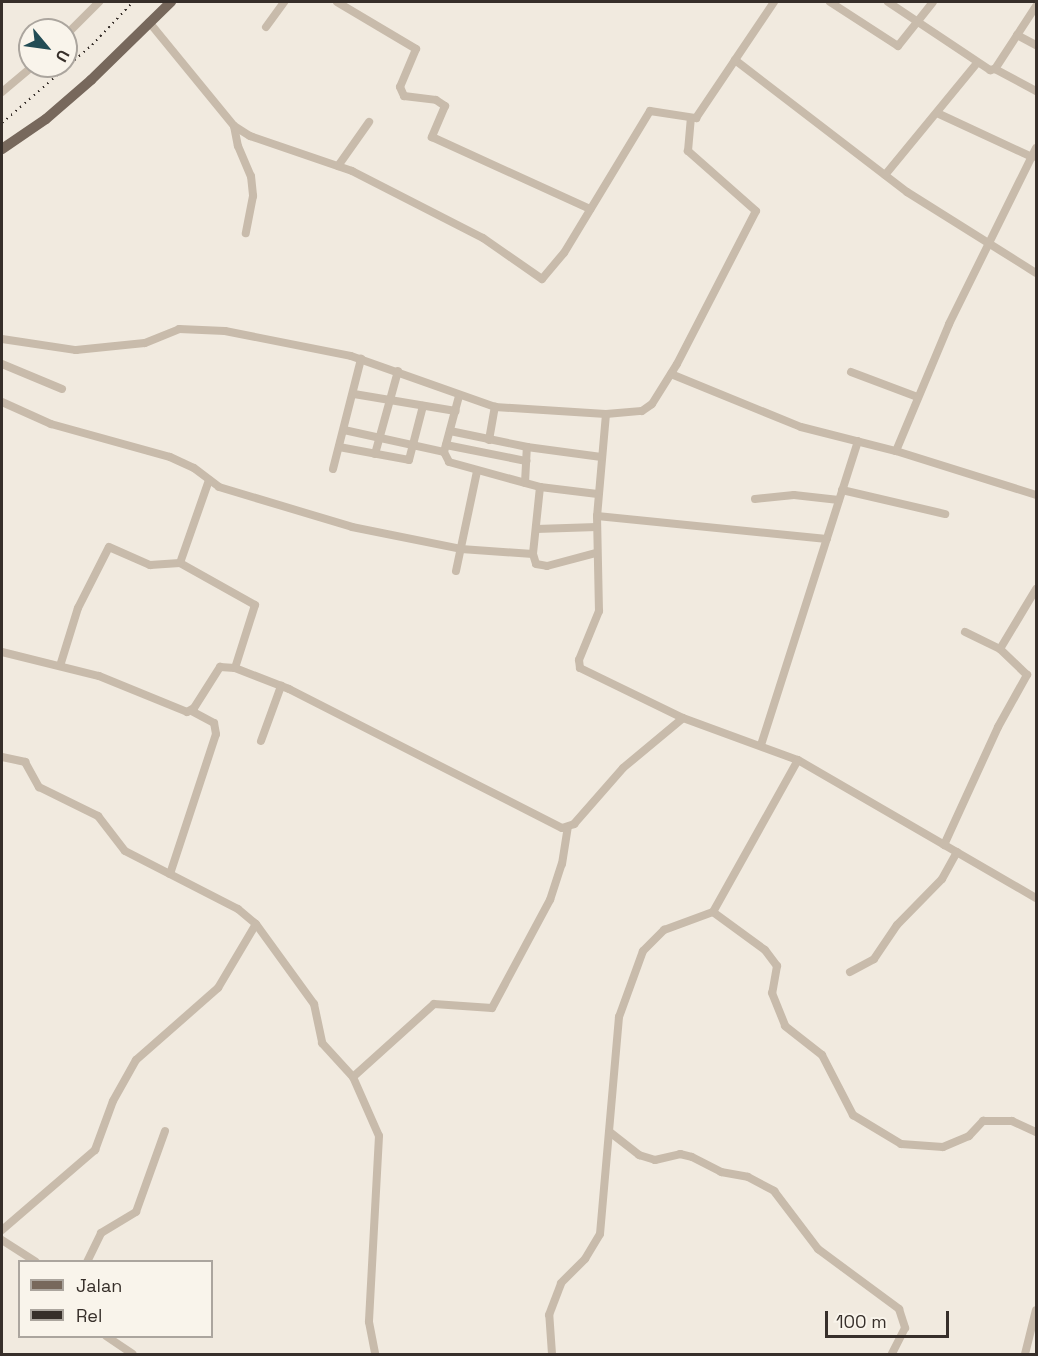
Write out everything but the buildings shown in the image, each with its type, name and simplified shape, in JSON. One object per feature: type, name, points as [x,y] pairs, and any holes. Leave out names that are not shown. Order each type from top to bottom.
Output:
[{"type":"main road","points":[[2,149],[73,96],[171,2]]},
{"type":"street","points":[[78,23],[99,2]]},
{"type":"street","points":[[266,27],[284,2]]},
{"type":"street","points":[[337,2],[416,49],[400,87],[404,96],[436,100],[445,106],[432,137],[590,209]]},
{"type":"street","points":[[2,339],[76,350],[145,343],[179,329],[205,330],[274,338],[361,359],[495,407],[606,414],[648,408],[671,374],[756,211],[688,151],[691,119],[774,2]]},
{"type":"street","points":[[830,2],[894,46],[900,45],[933,2]]},
{"type":"street","points":[[888,2],[920,21],[977,63],[995,69],[1036,91]]},
{"type":"street","points":[[995,69],[1036,6]]},
{"type":"street","points":[[149,22],[234,126],[263,142],[338,166],[483,238],[540,278],[549,276],[650,111],[691,119]]},
{"type":"street","points":[[1017,35],[1036,45]]},
{"type":"street","points":[[735,60],[885,175],[1036,273]]},
{"type":"street","points":[[885,175],[958,89],[977,63]]},
{"type":"street","points":[[2,92],[19,78]]},
{"type":"street","points":[[937,113],[1032,157]]},
{"type":"street","points":[[338,166],[369,122]]},
{"type":"street","points":[[234,126],[238,146],[251,176],[253,196],[246,233]]},
{"type":"street","points":[[896,451],[917,397],[1036,148]]},
{"type":"street","points":[[333,469],[354,394],[361,359]]},
{"type":"street","points":[[2,364],[62,389]]},
{"type":"street","points":[[375,454],[398,371]]},
{"type":"street","points":[[850,372],[917,397]]},
{"type":"street","points":[[671,374],[801,427],[896,451],[1036,495]]},
{"type":"street","points":[[354,394],[456,411]]},
{"type":"street","points":[[459,396],[445,448],[449,462],[540,487],[598,494]]},
{"type":"street","points":[[2,402],[51,424],[170,457],[219,488],[352,527],[461,549],[532,554]]},
{"type":"street","points":[[339,447],[407,461],[414,446],[423,406]]},
{"type":"street","points":[[489,440],[495,407]]},
{"type":"street","points":[[606,414],[597,516],[599,611],[578,665],[583,671],[683,718],[798,760],[1036,898]]},
{"type":"street","points":[[344,430],[414,446],[445,448],[526,461]]},
{"type":"street","points":[[450,431],[527,447],[601,456]]},
{"type":"street","points":[[761,745],[858,441]]},
{"type":"street","points":[[525,483],[527,447]]},
{"type":"street","points":[[456,572],[477,471]]},
{"type":"street","points":[[180,563],[209,480]]},
{"type":"street","points":[[540,487],[532,554],[536,564],[543,566],[596,553]]},
{"type":"street","points":[[842,490],[945,514]]},
{"type":"street","points":[[755,499],[794,495],[839,500]]},
{"type":"street","points":[[597,516],[827,539]]},
{"type":"street","points":[[536,529],[597,527]]},
{"type":"street","points":[[60,666],[78,608],[109,547],[150,565],[180,563],[255,606],[235,668]]},
{"type":"street","points":[[1000,649],[1036,589]]},
{"type":"street","points":[[944,845],[998,727],[1026,682],[1025,671],[1000,649],[965,632]]},
{"type":"street","points":[[2,652],[99,676],[191,711],[214,723],[216,734],[170,874]]},
{"type":"street","points":[[191,711],[216,671],[226,666],[235,668],[281,686],[543,821],[568,827]]},
{"type":"street","points":[[261,741],[281,686]]},
{"type":"street","points":[[353,1077],[434,1004],[492,1008],[550,900],[562,864],[568,827],[623,768],[683,718]]},
{"type":"street","points":[[2,757],[25,762],[39,787],[98,816],[125,851],[238,909],[256,924],[314,1004],[322,1043],[353,1077],[379,1136],[369,1322],[375,1354]]},
{"type":"street","points":[[552,1354],[549,1315],[561,1282],[585,1258],[600,1234],[610,1133],[610,1092],[619,1017],[643,951],[664,930],[713,912],[798,760]]},
{"type":"street","points":[[850,972],[874,959],[897,925],[942,879],[957,852]]},
{"type":"street","points":[[713,912],[765,950],[777,966],[772,993],[785,1026],[822,1055],[854,1115],[901,1144],[943,1147],[969,1136],[983,1121],[1012,1121],[1036,1132]]},
{"type":"street","points":[[2,1230],[95,1150],[113,1101],[136,1060],[218,988],[256,924]]},
{"type":"street","points":[[88,1260],[100,1233],[136,1212],[165,1131]]},
{"type":"street","points":[[610,1133],[639,1155],[655,1160],[680,1154],[692,1157],[721,1173],[748,1177],[774,1191],[818,1249],[899,1309],[905,1328],[892,1354]]},
{"type":"street","points":[[2,1240],[33,1260]]},
{"type":"street","points":[[1025,1354],[1036,1310]]},
{"type":"street","points":[[109,1338],[133,1354]]},
{"type":"railway","points":[[2,123],[92,45],[133,2]]}]
